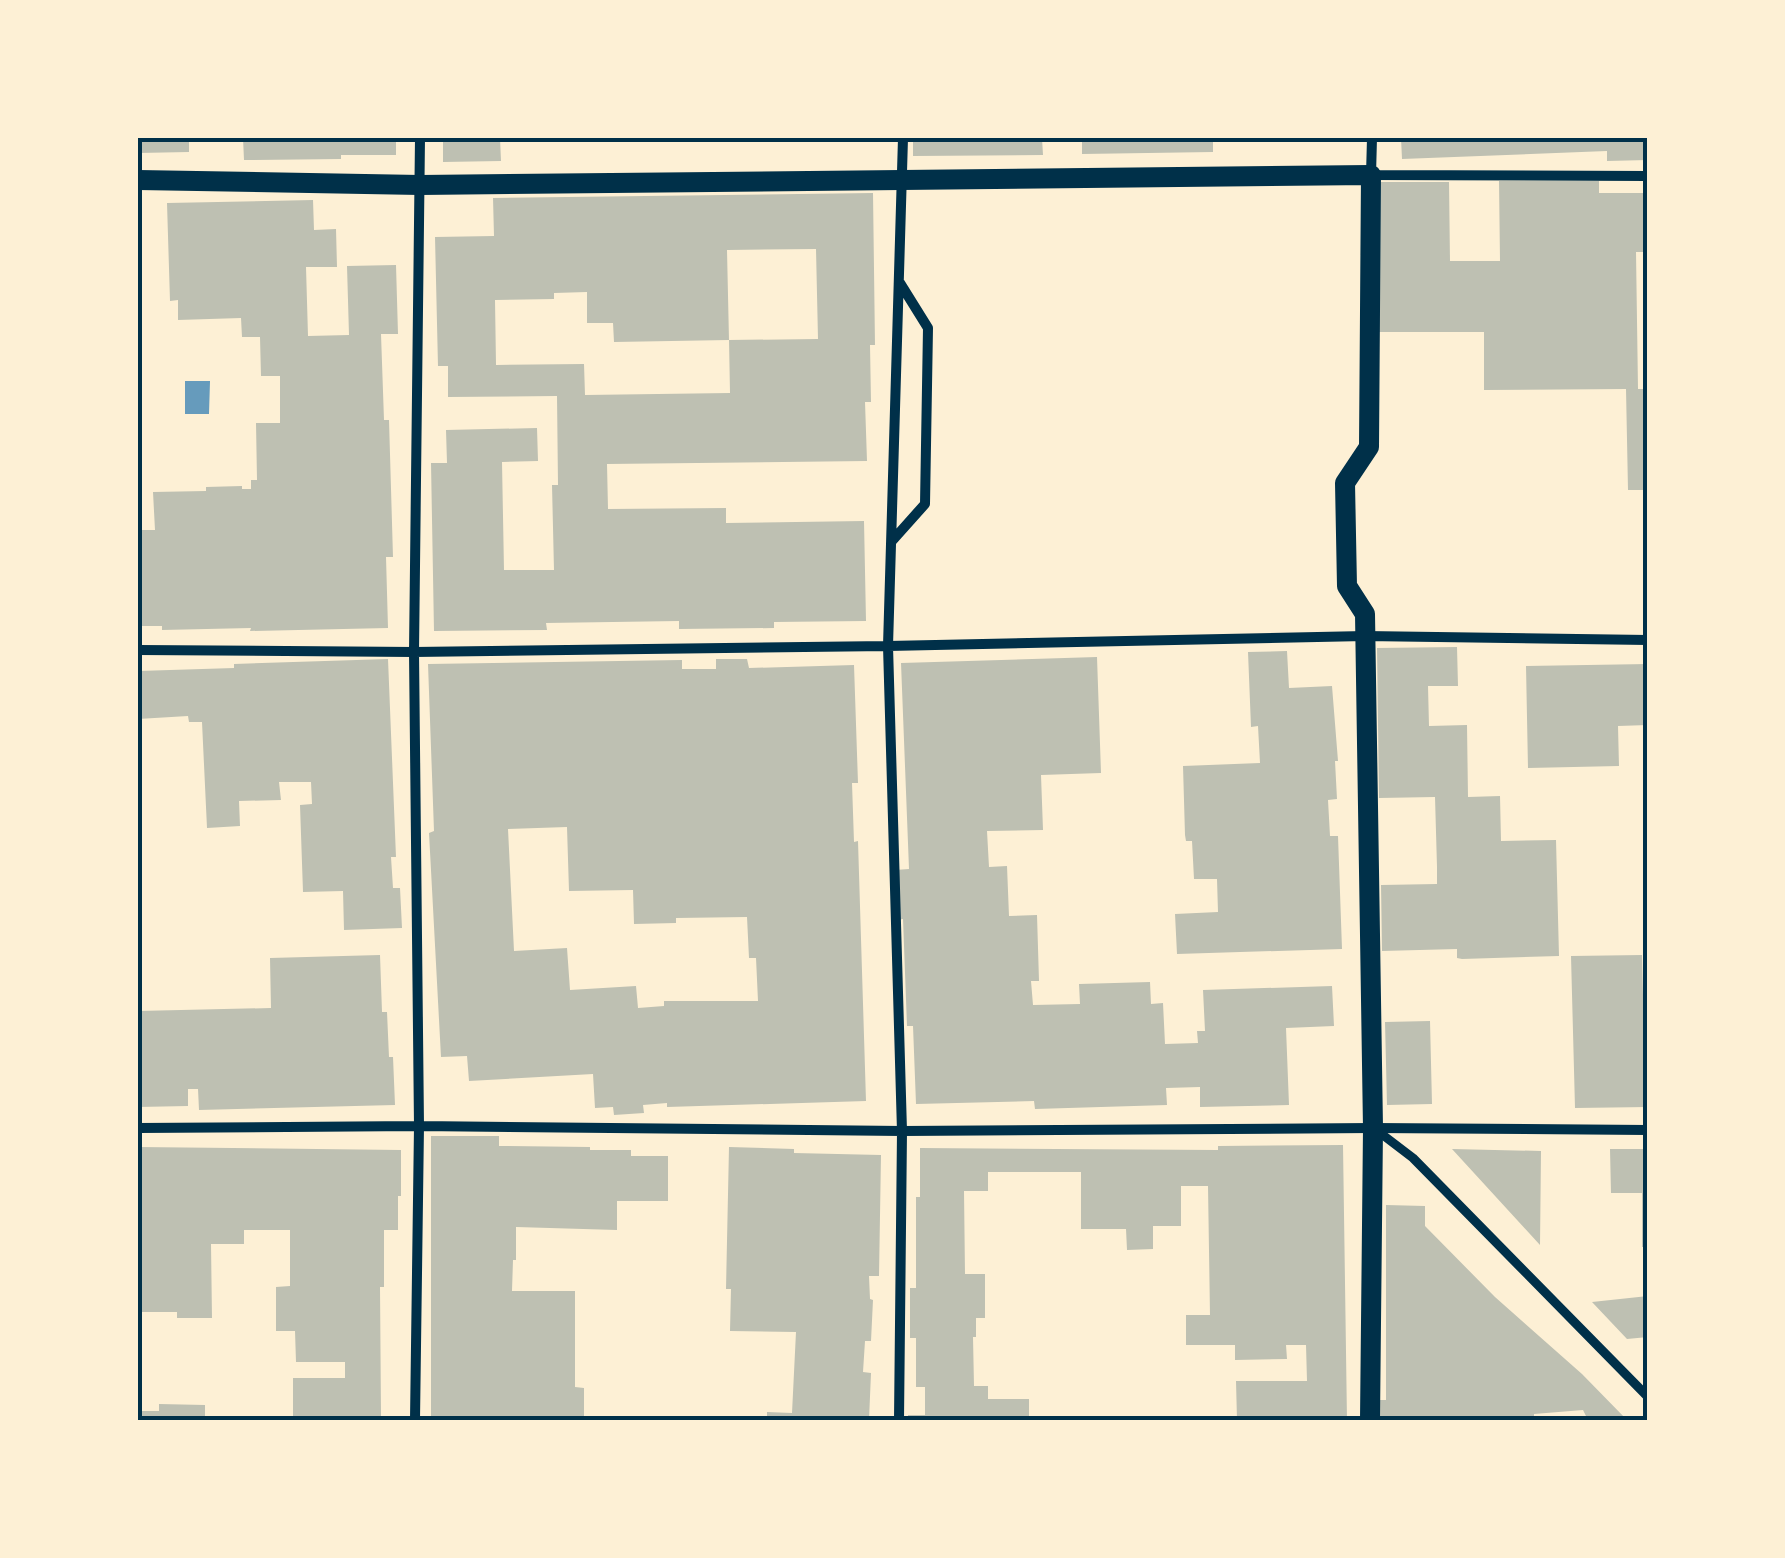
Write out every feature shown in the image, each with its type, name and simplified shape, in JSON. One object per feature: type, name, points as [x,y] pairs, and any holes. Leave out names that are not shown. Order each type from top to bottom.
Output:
[{"type":"main road","points":[[138,180],[420,184],[1371,174],[1370,448],[1345,484],[1347,586],[1365,614],[1373,1128],[1370,1420]]},
{"type":"street","points":[[415,1420],[419,1126],[414,652],[420,138]]},
{"type":"street","points":[[899,1420],[902,1132],[888,646],[904,138]]},
{"type":"street","points":[[1372,138],[1371,174],[1648,176]]},
{"type":"street","points":[[892,542],[925,504],[928,328],[900,283]]},
{"type":"street","points":[[138,650],[414,652],[1365,636],[1648,640]]},
{"type":"street","points":[[138,1128],[1648,1130]]},
{"type":"street","points":[[1373,1128],[1413,1158],[1648,1397]]},
{"type":"water","points":[[185,381],[210,381],[209,414],[185,414]]},
{"type":"building","points":[[138,138],[189,138],[189,152],[138,153]]},
{"type":"building","points":[[243,138],[396,138],[396,155],[244,160]]},
{"type":"building","points":[[443,138],[500,138],[501,161],[443,162]]},
{"type":"building","points":[[913,138],[1042,138],[1043,155],[913,156]]},
{"type":"building","points":[[1082,138],[1213,138],[1213,152],[1082,154]]},
{"type":"building","points":[[1401,138],[1648,138],[1648,160],[1607,161],[1607,151],[1402,159]]},
{"type":"building","points":[[1499,181],[1599,181],[1599,193],[1648,193],[1648,252],[1636,252],[1638,389],[1648,389],[1648,490],[1628,490],[1626,389],[1484,390],[1484,332],[1378,332],[1376,182],[1449,182],[1450,261],[1500,261]]},
{"type":"building","points":[[873,193],[875,345],[870,345],[871,402],[865,402],[867,461],[607,464],[608,509],[726,508],[726,523],[864,521],[866,621],[774,622],[774,628],[679,629],[679,621],[546,623],[547,630],[434,631],[431,463],[447,463],[446,430],[537,428],[538,461],[502,462],[504,570],[554,570],[552,485],[558,485],[557,396],[448,397],[448,366],[438,366],[435,237],[494,236],[493,198]],"holes":[[[816,249],[818,339],[729,340],[727,250]],[[587,292],[587,323],[613,323],[614,342],[729,340],[730,393],[585,395],[584,364],[496,365],[495,300],[554,299],[554,293]]]},
{"type":"building","points":[[313,200],[314,230],[336,229],[337,267],[306,267],[308,336],[349,335],[347,266],[396,265],[398,334],[381,334],[384,420],[389,420],[393,557],[386,557],[388,628],[250,631],[251,628],[162,630],[162,626],[138,626],[138,530],[155,530],[153,492],[206,491],[206,487],[251,489],[251,480],[257,480],[256,423],[280,423],[280,376],[261,376],[260,337],[242,337],[241,318],[178,320],[178,300],[170,301],[167,203]]},
{"type":"building","points":[[1457,647],[1458,686],[1428,686],[1429,726],[1467,725],[1468,797],[1500,796],[1501,841],[1556,840],[1559,956],[1462,959],[1457,958],[1457,949],[1382,951],[1381,885],[1437,884],[1437,867],[1435,797],[1379,798],[1377,648]]},
{"type":"building","points":[[1287,651],[1289,688],[1332,686],[1337,799],[1328,800],[1330,836],[1338,836],[1342,949],[1177,954],[1175,914],[1218,912],[1217,879],[1194,879],[1192,841],[1186,841],[1185,835],[1183,766],[1260,763],[1258,726],[1251,727],[1248,652]]},
{"type":"building","points":[[1097,657],[1101,773],[1041,775],[1043,830],[987,831],[989,867],[1007,866],[1009,916],[1037,915],[1039,981],[1031,981],[1033,1005],[1080,1004],[1079,984],[1150,982],[1151,1004],[1163,1003],[1165,1044],[1198,1043],[1197,1031],[1205,1031],[1203,990],[1332,986],[1334,1026],[1286,1028],[1289,1105],[1200,1107],[1200,1087],[1166,1088],[1167,1105],[1035,1109],[1034,1101],[916,1104],[913,1026],[907,1026],[903,919],[896,920],[895,870],[909,869],[901,663]]},
{"type":"building","points":[[388,659],[396,857],[391,857],[393,888],[400,888],[402,928],[344,930],[343,891],[303,892],[300,805],[312,804],[311,782],[279,782],[281,800],[239,801],[240,826],[207,828],[202,722],[189,722],[188,716],[138,719],[138,671]]},
{"type":"building","points":[[716,659],[747,659],[749,668],[854,665],[858,783],[852,783],[854,842],[858,841],[866,1101],[667,1107],[667,1103],[643,1105],[644,1113],[614,1115],[613,1107],[595,1108],[593,1074],[469,1081],[467,1056],[441,1057],[429,833],[434,831],[428,664],[682,660],[682,669],[716,669]],"holes":[[[567,827],[569,891],[633,890],[634,924],[676,923],[676,918],[747,917],[749,958],[756,958],[758,1001],[664,1001],[664,1006],[638,1008],[636,986],[570,990],[567,948],[514,951],[508,829]]]},
{"type":"building","points":[[1648,664],[1648,725],[1618,726],[1619,766],[1528,768],[1526,666]]},
{"type":"building","points":[[141,742],[142,785],[138,785]]},
{"type":"building","points":[[380,955],[382,1012],[387,1012],[395,1105],[199,1110],[198,1089],[188,1089],[188,1106],[138,1107],[138,1011],[271,1008],[270,958]]},
{"type":"building","points":[[1642,955],[1643,995],[1648,995],[1648,1107],[1575,1108],[1571,956]]},
{"type":"building","points":[[1430,1021],[1432,1104],[1387,1105],[1385,1022]]},
{"type":"building","points":[[431,1136],[499,1136],[499,1146],[590,1147],[631,1150],[631,1156],[668,1156],[668,1201],[617,1201],[617,1230],[516,1227],[512,1291],[575,1291],[575,1387],[584,1388],[584,1420],[431,1420]]},
{"type":"building","points":[[1343,1145],[1347,1420],[1237,1420],[1236,1381],[1307,1381],[1306,1345],[1286,1345],[1287,1359],[1235,1360],[1235,1345],[1186,1345],[1186,1315],[1210,1315],[1208,1186],[1181,1186],[1181,1226],[1153,1226],[1153,1249],[1127,1250],[1126,1229],[1081,1229],[1081,1172],[988,1172],[988,1191],[964,1191],[965,1274],[985,1274],[985,1318],[976,1318],[973,1337],[974,1386],[988,1386],[988,1399],[1029,1399],[1029,1420],[908,1420],[908,1415],[925,1415],[925,1387],[916,1387],[916,1338],[910,1338],[910,1288],[916,1288],[920,1148],[1218,1150],[1218,1146]]},
{"type":"building","points":[[138,1147],[401,1150],[398,1230],[384,1230],[384,1287],[380,1287],[381,1416],[389,1416],[389,1420],[293,1416],[293,1378],[345,1378],[345,1362],[296,1362],[295,1331],[276,1331],[276,1287],[290,1286],[290,1230],[244,1230],[244,1244],[211,1244],[212,1318],[177,1318],[177,1312],[138,1312]]},
{"type":"building","points":[[729,1147],[881,1155],[879,1276],[869,1276],[873,1300],[871,1341],[865,1341],[863,1372],[871,1373],[869,1420],[767,1420],[767,1412],[792,1413],[796,1332],[730,1331],[731,1289],[726,1289]]},
{"type":"building","points":[[1452,1149],[1541,1151],[1540,1245]]},
{"type":"building","points":[[1610,1149],[1648,1149],[1648,1247],[1642,1247],[1642,1193],[1611,1193]]},
{"type":"building","points":[[1386,1205],[1425,1206],[1425,1226],[1627,1420],[1588,1420],[1583,1410],[1534,1414],[1534,1420],[1379,1420],[1379,1400],[1386,1400]]},
{"type":"building","points":[[1648,1296],[1648,1337],[1627,1339],[1592,1302]]},
{"type":"building","points":[[159,1404],[205,1405],[205,1416],[248,1416],[248,1420],[138,1420],[138,1411],[159,1411]]}]
